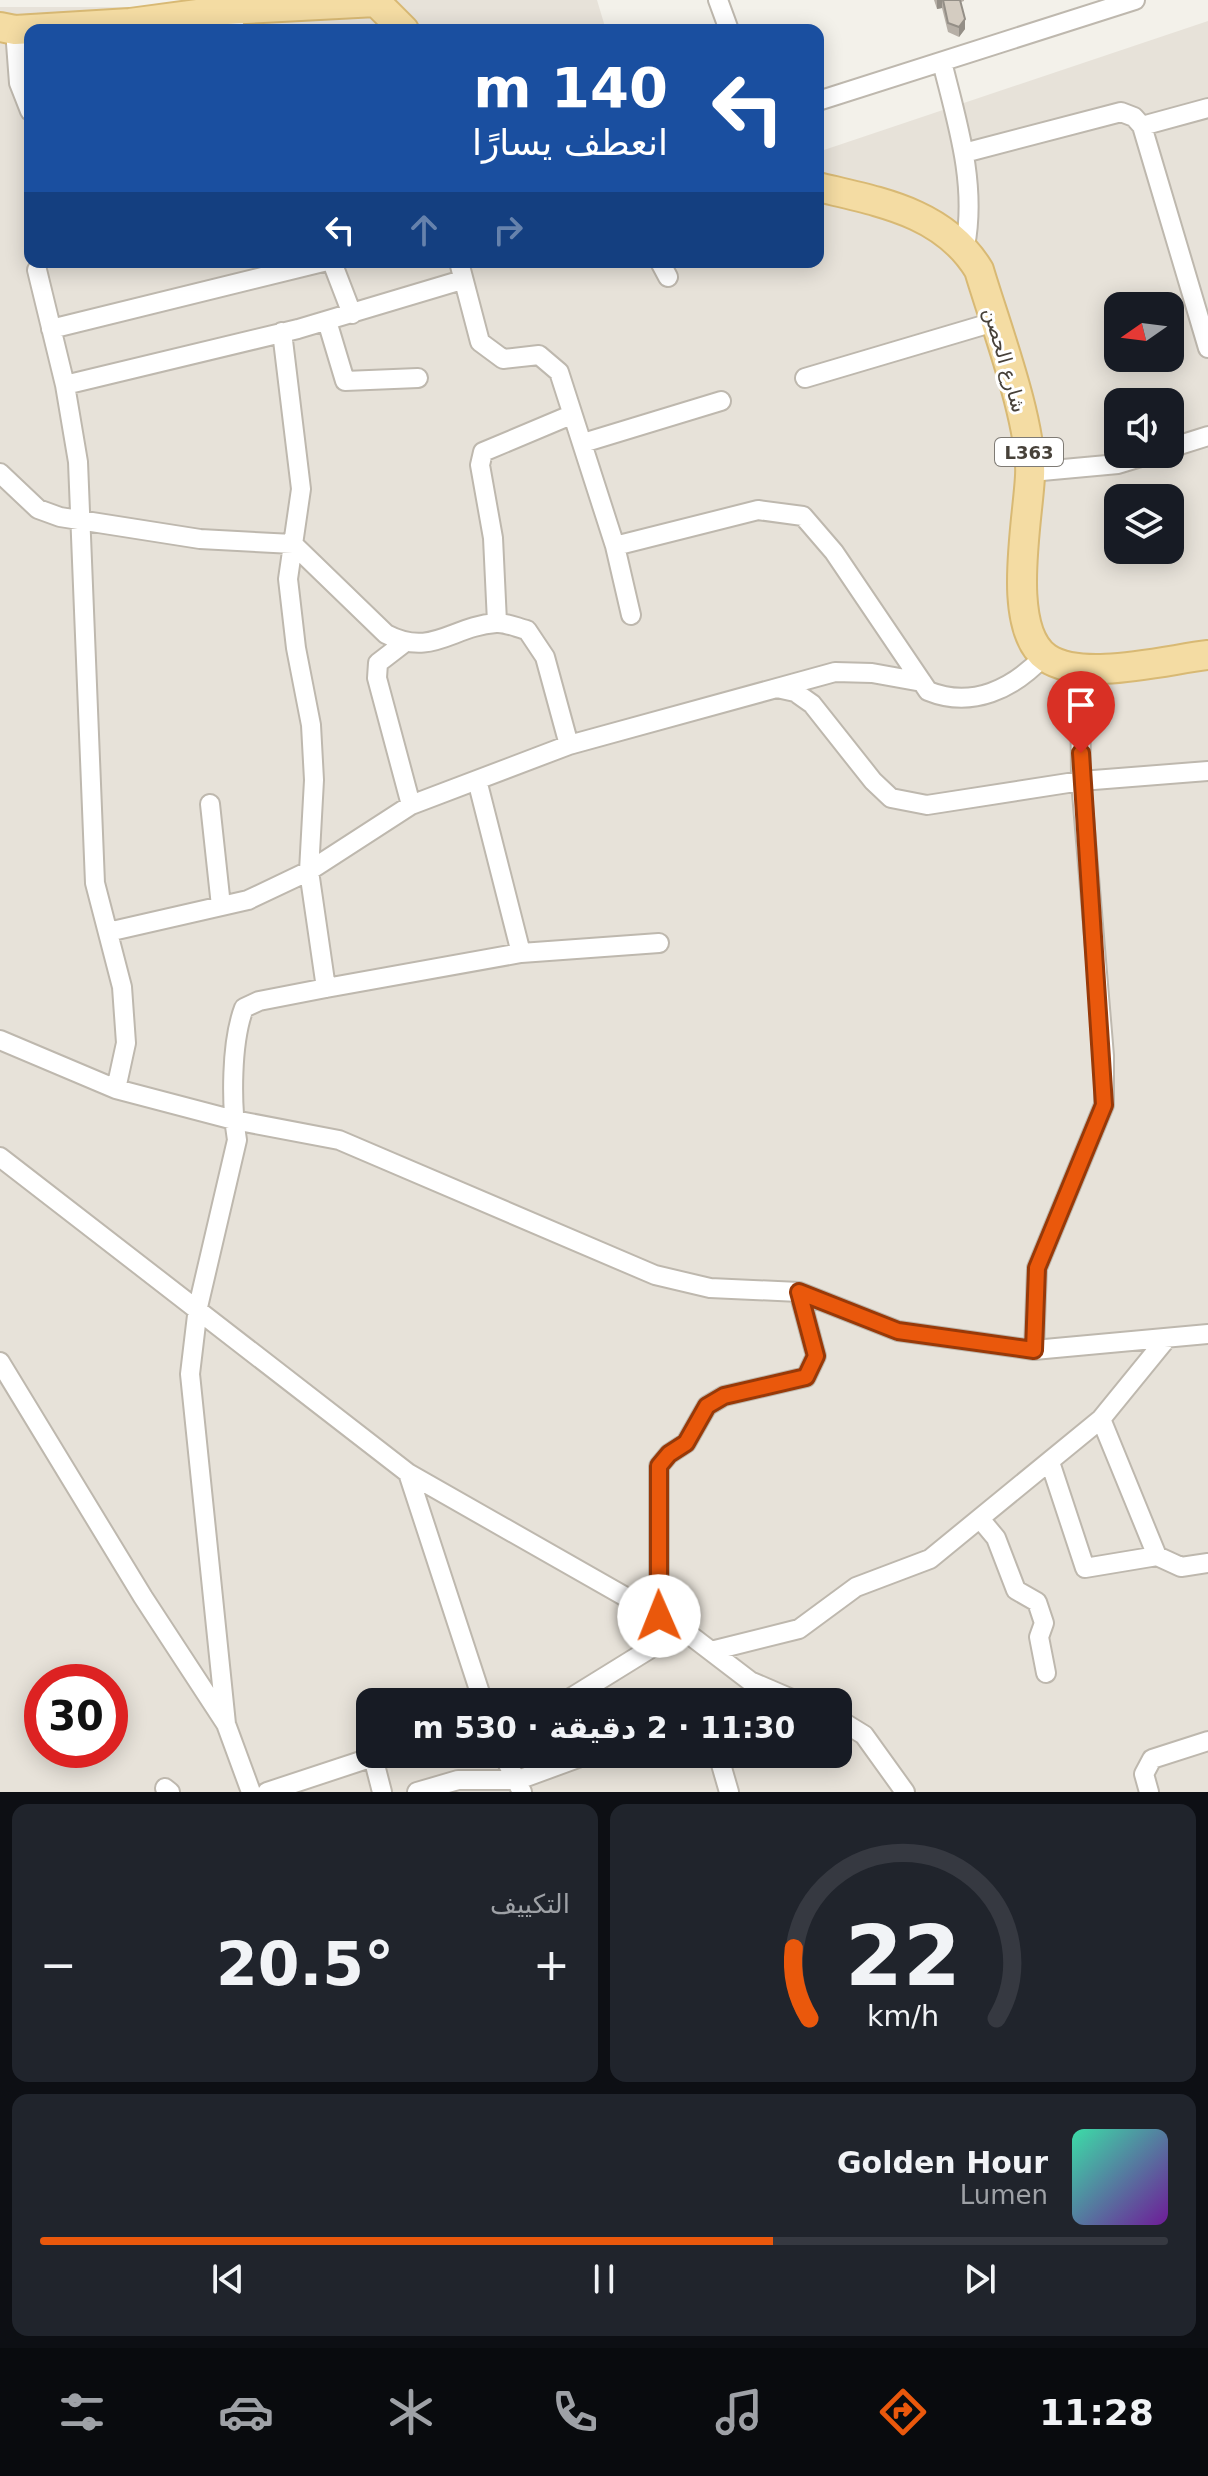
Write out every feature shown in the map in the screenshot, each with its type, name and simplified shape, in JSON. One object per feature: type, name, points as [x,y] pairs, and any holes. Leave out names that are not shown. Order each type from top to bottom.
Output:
[{"type":"main road","points":[[174,24],[376,2],[398,24]]},
{"type":"main road","name":"شارع الحصن","points":[[824,189],[885,204],[939,225],[965,246],[979,270],[1027,440],[1031,472],[1022,600],[1026,625],[1044,656]]},
{"type":"main road","points":[[1044,656],[1080,671],[1208,655]]},
{"type":"street","points":[[718,0],[727,24]]},
{"type":"street","points":[[824,99],[1135,0]]},
{"type":"street","points":[[376,2],[384,24]]},
{"type":"street","points":[[7,28],[24,96]]},
{"type":"street","points":[[942,62],[964,153],[971,214],[965,246]]},
{"type":"street","points":[[1142,126],[1208,108]]},
{"type":"street","points":[[964,153],[1121,112],[1134,117],[1142,126],[1208,348]]},
{"type":"street","points":[[51,329],[299,268]]},
{"type":"street","points":[[334,268],[352,314]]},
{"type":"street","points":[[37,270],[65,385],[78,462],[95,883],[122,987],[126,1043],[116,1089]]},
{"type":"street","points":[[65,385],[352,314],[460,271],[480,342],[503,359],[539,355],[559,372],[615,546],[631,615]]},
{"type":"street","points":[[327,321],[345,381],[418,378]]},
{"type":"street","points":[[805,378],[994,322]]},
{"type":"street","points":[[282,332],[301,489],[288,579],[296,648],[311,725],[314,766],[309,871],[326,988]]},
{"type":"street","points":[[583,443],[721,401]]},
{"type":"street","points":[[497,622],[493,538],[480,465],[483,452],[571,415]]},
{"type":"street","points":[[1184,444],[1208,436]]},
{"type":"street","points":[[1031,472],[1104,465]]},
{"type":"street","points":[[0,473],[38,509],[60,517],[200,539],[293,544],[386,634],[404,643],[421,645],[497,622],[527,630],[545,657],[569,745]]},
{"type":"street","points":[[615,546],[758,510],[803,516],[834,552],[928,691],[950,699],[982,697],[1024,677],[1044,656]]},
{"type":"street","points":[[404,643],[378,663],[377,678],[411,805]]},
{"type":"street","points":[[1034,1350],[1037,1268],[1104,1105],[1104,1056],[1081,781],[1080,671]]},
{"type":"street","points":[[108,932],[248,900],[309,871],[411,805],[569,745],[835,672],[872,673],[922,682]]},
{"type":"street","points":[[776,687],[795,692],[812,704],[873,781],[891,798],[927,805],[1081,781],[1208,771]]},
{"type":"street","points":[[477,780],[521,953]]},
{"type":"street","points":[[210,804],[221,906]]},
{"type":"street","points":[[226,1724],[190,1374],[198,1307],[237,1140],[234,1120],[237,1025],[244,1008],[259,1001],[521,953],[659,943]]},
{"type":"street","points":[[0,1040],[116,1089],[234,1120],[339,1140],[655,1275],[710,1288],[799,1292],[898,1331],[1034,1350],[1208,1334]]},
{"type":"street","points":[[0,1157],[198,1307],[408,1473],[682,1629],[750,1681],[766,1688]]},
{"type":"street","points":[[659,1616],[659,1466],[669,1454],[686,1443],[707,1406],[724,1396],[806,1377],[816,1356],[799,1292]]},
{"type":"street","points":[[711,1651],[799,1629],[856,1587],[930,1559],[1101,1419],[1167,1338]]},
{"type":"street","points":[[0,1362],[143,1597],[226,1724],[251,1792]]},
{"type":"street","points":[[1101,1419],[1157,1556]]},
{"type":"street","points":[[1050,1462],[1085,1568],[1157,1556],[1181,1567],[1208,1563]]},
{"type":"street","points":[[408,1473],[478,1688]]},
{"type":"street","points":[[981,1520],[996,1538],[1016,1590],[1037,1602],[1044,1623],[1039,1637],[1046,1673]]},
{"type":"street","points":[[587,1688],[682,1629]]},
{"type":"street","points":[[852,1728],[864,1735],[905,1792]]},
{"type":"street","points":[[1149,1792],[1144,1774],[1152,1759],[1208,1741]]},
{"type":"street","points":[[267,1792],[373,1757],[382,1792]]},
{"type":"street","points":[[510,1768],[520,1786]]},
{"type":"street","points":[[417,1792],[458,1780],[520,1786],[559,1768]]},
{"type":"street","points":[[722,1768],[729,1792]]},
{"type":"shaded area","points":[[201,0],[597,0],[604,24],[24,24],[24,268],[824,268],[824,150],[1208,21],[1208,1792],[0,1792],[0,7],[135,7]]},
{"type":"building","points":[[943,0],[960,0],[965,19],[959,27],[948,23]]},
{"type":"route","points":[[659,1616],[659,1466],[669,1454],[686,1443],[707,1406],[724,1396],[806,1377],[816,1356],[799,1292],[898,1331],[1034,1350],[1037,1268],[1104,1105],[1104,1056],[1081,753]]}]
